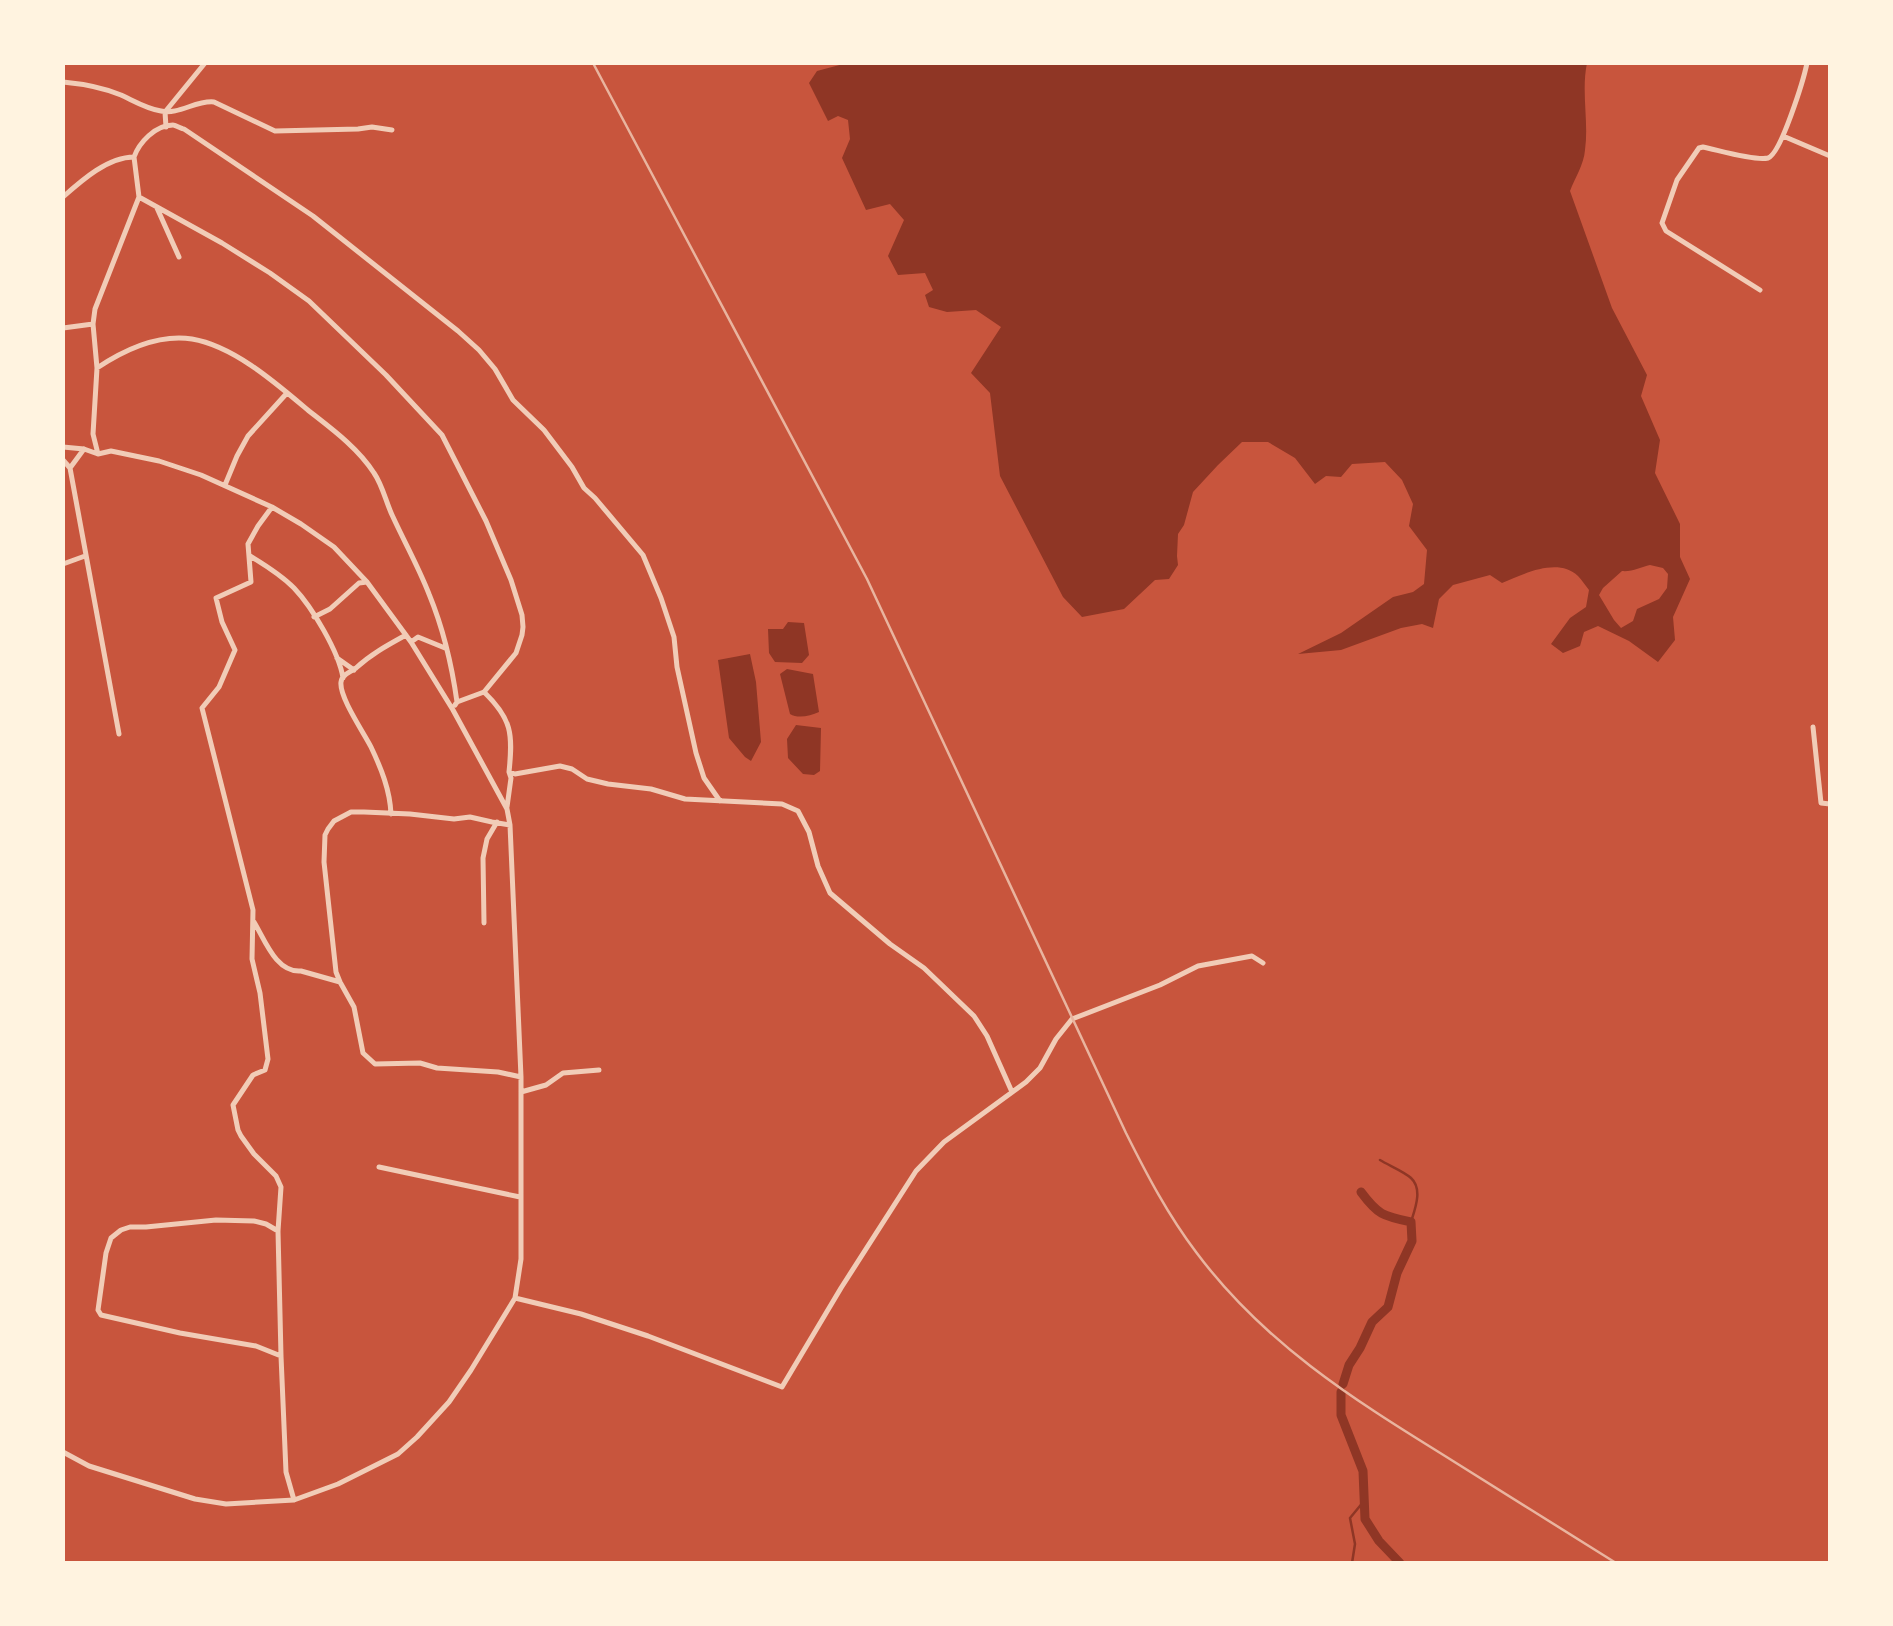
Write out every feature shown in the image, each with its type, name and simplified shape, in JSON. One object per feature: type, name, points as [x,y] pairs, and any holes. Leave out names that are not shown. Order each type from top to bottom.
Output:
[{"type":"street","points":[[166,127],[165,112],[205,63]]},
{"type":"street","points":[[1760,290],[1666,231],[1662,223],[1677,180],[1699,148],[1766,158],[1774,154],[1803,82],[1807,63]]},
{"type":"street","points":[[63,82],[93,85],[165,112],[205,101],[214,102],[275,131],[372,127],[392,130]]},
{"type":"street","points":[[98,454],[93,434],[97,368],[93,324],[95,309],[139,197],[134,157],[145,138],[174,125],[184,129],[313,216],[479,349],[495,369],[513,400],[544,430],[584,488],[643,555],[674,637],[677,667],[696,753],[704,778],[720,801]]},
{"type":"street","points":[[1783,136],[1830,156]]},
{"type":"street","points":[[63,197],[97,170],[123,157],[134,157]]},
{"type":"street","points":[[139,197],[222,243],[309,301],[359,348],[442,435],[486,521],[511,580],[522,615],[522,635],[516,653],[484,692],[457,702]]},
{"type":"street","points":[[157,206],[178,257]]},
{"type":"street","points":[[63,328],[93,324]]},
{"type":"street","points":[[97,368],[117,355],[167,338],[192,339],[215,345],[240,359],[287,393],[357,451],[375,474],[429,592],[439,619],[453,675],[457,702],[453,710]]},
{"type":"street","points":[[225,485],[248,436],[287,393]]},
{"type":"street","points":[[63,447],[84,449],[98,454],[111,451],[159,461],[201,475],[272,507],[334,547],[368,582],[411,642],[453,710],[507,809]]},
{"type":"street","points":[[70,468],[84,449]]},
{"type":"street","points":[[63,460],[70,468],[119,734]]},
{"type":"street","points":[[272,507],[248,544],[251,582],[216,598],[222,622],[235,650],[219,687],[202,708],[253,910],[252,958],[260,993],[268,1059],[265,1070],[253,1075],[233,1105],[241,1136],[280,1183],[278,1231],[286,1472],[294,1500]]},
{"type":"street","points":[[63,564],[85,556]]},
{"type":"street","points":[[250,556],[293,587],[337,658],[343,678],[342,690],[370,745],[391,796],[391,814]]},
{"type":"street","points":[[314,617],[330,609],[359,583],[368,582]]},
{"type":"street","points":[[343,678],[374,652],[406,635]]},
{"type":"street","points":[[411,642],[418,637],[445,648]]},
{"type":"street","points":[[337,658],[354,670]]},
{"type":"street","points":[[63,1452],[89,1466],[195,1499],[226,1504],[294,1500],[338,1484],[398,1454],[417,1437],[464,1381],[515,1298],[521,1259],[521,1077],[510,825],[507,809],[511,749],[510,731],[505,717],[484,692]]},
{"type":"street","points":[[1813,727],[1821,803],[1830,804]]},
{"type":"street","points":[[509,772],[515,774],[560,766],[572,769],[587,779],[651,789],[685,799],[782,804],[798,811],[809,832],[818,866],[830,893],[890,944],[924,968],[974,1016],[987,1036],[1012,1092]]},
{"type":"street","points":[[510,825],[470,817],[454,819],[352,812],[334,821],[325,835],[325,878],[336,972],[354,1007],[365,1056],[375,1064],[420,1063],[437,1068],[498,1072],[521,1077]]},
{"type":"street","points":[[484,923],[484,858],[487,839],[496,822]]},
{"type":"street","points":[[253,919],[277,961],[296,972],[340,982]]},
{"type":"street","points":[[515,1298],[648,1336],[782,1387],[916,1171],[944,1142],[1040,1068],[1056,1039],[1072,1020],[1160,985],[1198,966],[1252,956],[1263,963]]},
{"type":"street","points":[[521,1092],[546,1085],[564,1073],[599,1070]]},
{"type":"street","points":[[379,1167],[520,1197]]},
{"type":"street","points":[[278,1231],[254,1220],[216,1220],[121,1230],[111,1238],[106,1252],[98,1310],[101,1315],[180,1334],[256,1346],[281,1356]]},
{"type":"shaded area","points":[[847,63],[1587,63],[1585,150],[1570,191],[1612,308],[1647,375],[1641,396],[1660,440],[1655,473],[1680,524],[1680,557],[1690,579],[1673,617],[1675,640],[1658,662],[1629,641],[1598,626],[1584,632],[1580,646],[1563,653],[1551,644],[1570,618],[1586,607],[1589,590],[1570,570],[1551,567],[1502,583],[1490,575],[1453,585],[1439,599],[1433,628],[1422,624],[1401,628],[1341,650],[1298,654],[1341,633],[1393,597],[1413,592],[1424,584],[1427,550],[1409,526],[1413,504],[1402,480],[1385,462],[1352,464],[1341,477],[1326,476],[1315,484],[1295,458],[1268,442],[1242,442],[1193,492],[1184,525],[1178,534],[1178,565],[1169,579],[1155,580],[1124,609],[1082,617],[1063,597],[1000,476],[990,393],[971,373],[1001,327],[976,310],[947,312],[929,307],[925,295],[933,290],[925,273],[898,275],[888,256],[904,220],[890,204],[866,210],[842,158],[850,139],[848,120],[838,116],[828,121],[809,83],[817,71]],"holes":[[[1650,565],[1663,568],[1668,574],[1667,588],[1659,599],[1637,609],[1633,621],[1621,628],[1599,595],[1603,588],[1622,571]]]},
{"type":"shaded area","points":[[788,622],[804,623],[809,655],[802,663],[775,662],[769,653],[768,629],[783,629]]},
{"type":"shaded area","points":[[750,654],[756,682],[761,742],[751,761],[729,738],[718,660]]},
{"type":"shaded area","points":[[787,669],[813,674],[819,712],[804,716],[790,714],[780,674]]},
{"type":"shaded area","points":[[796,725],[821,728],[820,771],[814,775],[803,774],[788,758],[787,739]]},
{"type":"waterway","points":[[1380,1160],[1405,1173],[1415,1183],[1417,1199],[1411,1222]]},
{"type":"waterway","points":[[1343,1384],[1349,1365],[1372,1322],[1388,1307],[1397,1273],[1412,1241],[1411,1222],[1382,1213],[1372,1206],[1361,1192]]},
{"type":"waterway","points":[[1341,1392],[1341,1415],[1363,1471],[1365,1519],[1379,1541],[1400,1563]]},
{"type":"waterway","points":[[1352,1563],[1355,1544],[1350,1518],[1364,1501]]},
{"type":"railway","points":[[593,63],[867,579],[1126,1133],[1176,1224],[1222,1284],[1250,1314],[1310,1366],[1376,1412],[1616,1563]]}]
